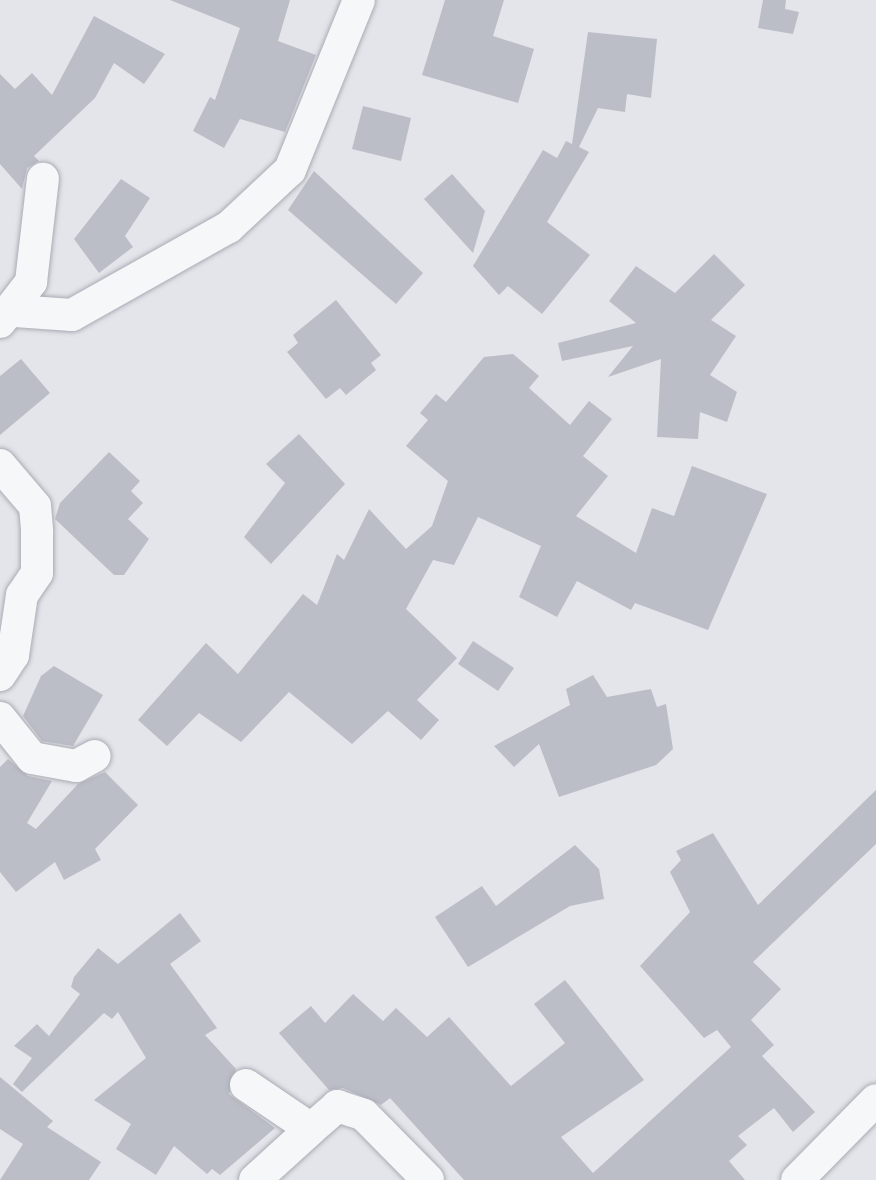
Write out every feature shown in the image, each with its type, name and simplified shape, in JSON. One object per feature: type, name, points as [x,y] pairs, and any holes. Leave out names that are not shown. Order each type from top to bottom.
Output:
[{"type":"street","points":[[8,316],[72,315],[229,227],[290,170],[359,0]]},
{"type":"street","points":[[8,316],[31,282],[43,179]]},
{"type":"street","points":[[0,465],[35,506],[37,531],[37,573],[22,595],[13,655],[0,675]]},
{"type":"street","points":[[0,718],[32,758],[76,766],[95,756]]},
{"type":"street","points":[[246,1085],[311,1129]]},
{"type":"street","points":[[797,1180],[876,1100]]},
{"type":"street","points":[[255,1180],[337,1106],[364,1115],[428,1180]]},
{"type":"building","points":[[170,0],[290,0],[278,41],[316,55],[285,132],[240,119],[224,148],[193,131],[210,97],[215,100],[240,28]]},
{"type":"building","points":[[445,0],[504,0],[493,36],[534,49],[518,103],[422,75]]},
{"type":"building","points":[[763,0],[786,0],[785,9],[799,12],[793,34],[758,28]]},
{"type":"building","points":[[94,16],[165,54],[144,84],[114,63],[95,98],[34,156],[39,161],[27,168],[22,189],[0,164],[0,74],[15,89],[32,73],[52,95]]},
{"type":"building","points":[[588,32],[657,39],[651,98],[627,94],[625,112],[598,108],[579,147],[589,152],[547,222],[590,255],[542,314],[508,286],[499,295],[473,266],[543,150],[557,158],[566,141],[572,144]]},
{"type":"building","points":[[363,106],[411,118],[401,161],[352,149]]},
{"type":"building","points":[[314,171],[423,273],[396,304],[288,210]]},
{"type":"building","points":[[452,174],[485,211],[473,253],[424,199]]},
{"type":"building","points":[[121,179],[150,198],[125,236],[133,247],[99,273],[74,239]]},
{"type":"building","points":[[714,254],[745,285],[711,320],[736,336],[710,375],[737,392],[727,422],[700,412],[698,439],[657,437],[661,359],[608,377],[633,346],[562,361],[558,343],[636,323],[609,301],[636,266],[675,293]]},
{"type":"building","points":[[336,300],[381,355],[371,363],[376,370],[346,395],[340,388],[326,399],[287,352],[298,343],[293,335]]},
{"type":"building","points":[[513,354],[539,376],[529,388],[570,425],[589,401],[612,419],[583,456],[608,476],[576,516],[636,553],[652,508],[674,516],[692,466],[767,494],[708,630],[635,603],[631,610],[577,581],[557,617],[519,597],[541,546],[478,517],[454,565],[433,560],[406,609],[457,658],[417,700],[439,720],[421,740],[388,711],[352,744],[289,692],[241,742],[199,713],[167,746],[138,720],[206,643],[238,674],[303,594],[317,605],[337,554],[344,560],[369,509],[406,549],[432,526],[448,481],[406,446],[428,420],[420,413],[436,394],[446,402],[484,357]]},
{"type":"building","points":[[21,359],[50,393],[0,435],[0,376]]},
{"type":"building","points":[[299,434],[345,484],[271,564],[244,537],[285,483],[266,464]]},
{"type":"building","points":[[109,452],[140,481],[131,491],[143,503],[128,519],[149,539],[124,575],[114,575],[55,519],[60,503]]},
{"type":"building","points":[[473,641],[514,668],[498,691],[458,664]]},
{"type":"building","points":[[54,666],[103,695],[73,746],[42,741],[23,716],[41,676]]},
{"type":"building","points":[[593,675],[607,697],[651,689],[657,707],[666,704],[673,749],[656,765],[559,797],[539,744],[514,767],[494,746],[570,705],[566,689]]},
{"type":"building","points":[[8,759],[28,776],[52,781],[27,823],[36,829],[78,784],[105,772],[138,805],[95,849],[101,860],[64,880],[55,862],[16,892],[0,872],[0,767]]},
{"type":"building","points":[[876,790],[876,844],[753,962],[781,989],[751,1020],[774,1045],[762,1056],[815,1112],[793,1132],[774,1108],[738,1136],[747,1145],[729,1161],[745,1180],[464,1180],[390,1098],[381,1105],[343,1088],[329,1090],[279,1033],[311,1006],[325,1023],[353,994],[383,1021],[396,1008],[427,1037],[449,1017],[511,1086],[565,1043],[534,1004],[565,980],[644,1080],[561,1137],[593,1173],[731,1047],[717,1030],[704,1038],[640,966],[690,912],[670,872],[681,860],[676,851],[713,833],[758,905]]},
{"type":"building","points":[[575,845],[599,869],[604,899],[570,906],[468,967],[435,917],[482,886],[496,906]]},
{"type":"building","points":[[180,913],[201,941],[170,964],[217,1028],[205,1035],[236,1069],[229,1094],[275,1128],[220,1175],[212,1169],[207,1174],[174,1146],[156,1175],[116,1149],[131,1124],[94,1100],[146,1058],[118,1012],[112,1019],[104,1013],[22,1092],[13,1084],[32,1058],[14,1046],[37,1024],[49,1036],[80,994],[71,987],[74,977],[98,948],[118,964]]},
{"type":"building","points":[[0,1077],[53,1121],[47,1127],[101,1162],[89,1180],[0,1180],[23,1144],[0,1129]]}]
